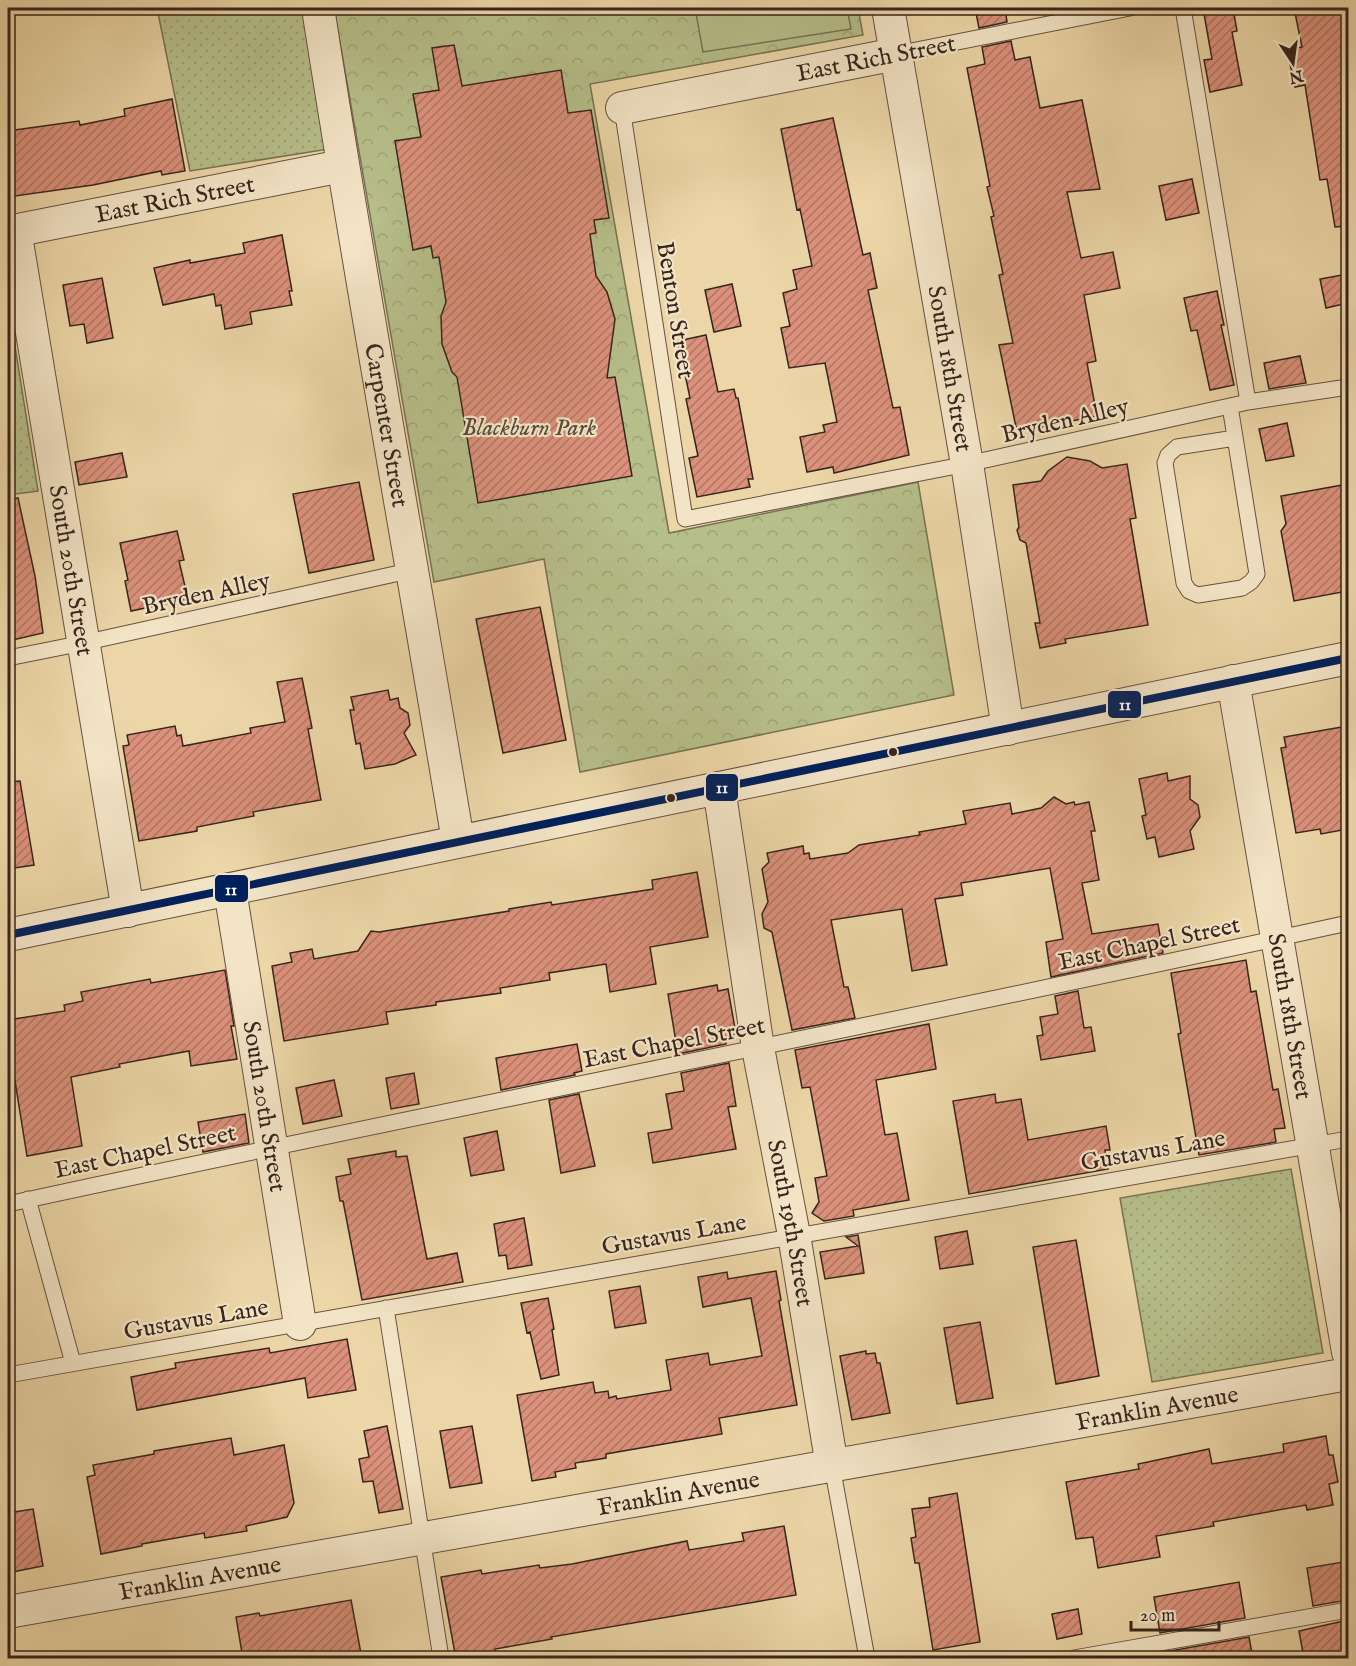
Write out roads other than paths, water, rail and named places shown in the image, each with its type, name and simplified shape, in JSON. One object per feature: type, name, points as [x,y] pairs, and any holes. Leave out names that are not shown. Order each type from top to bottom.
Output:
[{"type":"street","name":"Carpenter Street","points":[[318,8],[342,166],[458,842]]},
{"type":"street","name":"South 18th Street","points":[[888,8],[967,464],[1008,729]]},
{"type":"street","name":"East Rich Street","points":[[622,108],[896,54]]},
{"type":"street","name":"East Rich Street","points":[[11,231],[342,166]]},
{"type":"street","name":"South 20th Street","points":[[11,231],[128,911]]},
{"type":"street","points":[[8,935],[1348,658]]},
{"type":"street","name":"South 18th Street","points":[[1233,681],[1348,1352]]},
{"type":"street","name":"South 19th Street","points":[[719,788],[758,1048],[794,1235],[832,1466]]},
{"type":"street","name":"South 20th Street","points":[[230,890],[300,1324]]},
{"type":"street","name":"Franklin Avenue","points":[[8,1612],[1348,1374]]},
{"type":"lane","name":"East Rich Street","points":[[896,54],[1130,8]]},
{"type":"lane","points":[[1183,8],[1248,402]]},
{"type":"lane","name":"Benton Street","points":[[622,108],[685,519]]},
{"type":"lane","name":"Bryden Alley","points":[[685,519],[967,464],[1248,402],[1348,387]]},
{"type":"lane","points":[[1230,406],[1257,574],[1242,588],[1198,595],[1189,591],[1184,583],[1165,463],[1168,454],[1177,447],[1235,438]]},
{"type":"lane","name":"Bryden Alley","points":[[8,658],[83,644],[413,570]]},
{"type":"lane","name":"East Chapel Street","points":[[8,1204],[272,1146],[758,1048],[1348,923]]},
{"type":"lane","name":"Gustavus Lane","points":[[8,1375],[1348,1138]]},
{"type":"lane","points":[[28,1199],[73,1363]]},
{"type":"lane","points":[[386,1308],[441,1659]]},
{"type":"lane","name":"South 19th Street","points":[[832,1466],[867,1659]]},
{"type":"lane","points":[[1074,1659],[1348,1610]]},
{"type":"park label","name":"Blackburn Park","points":[[529,427]]}]
